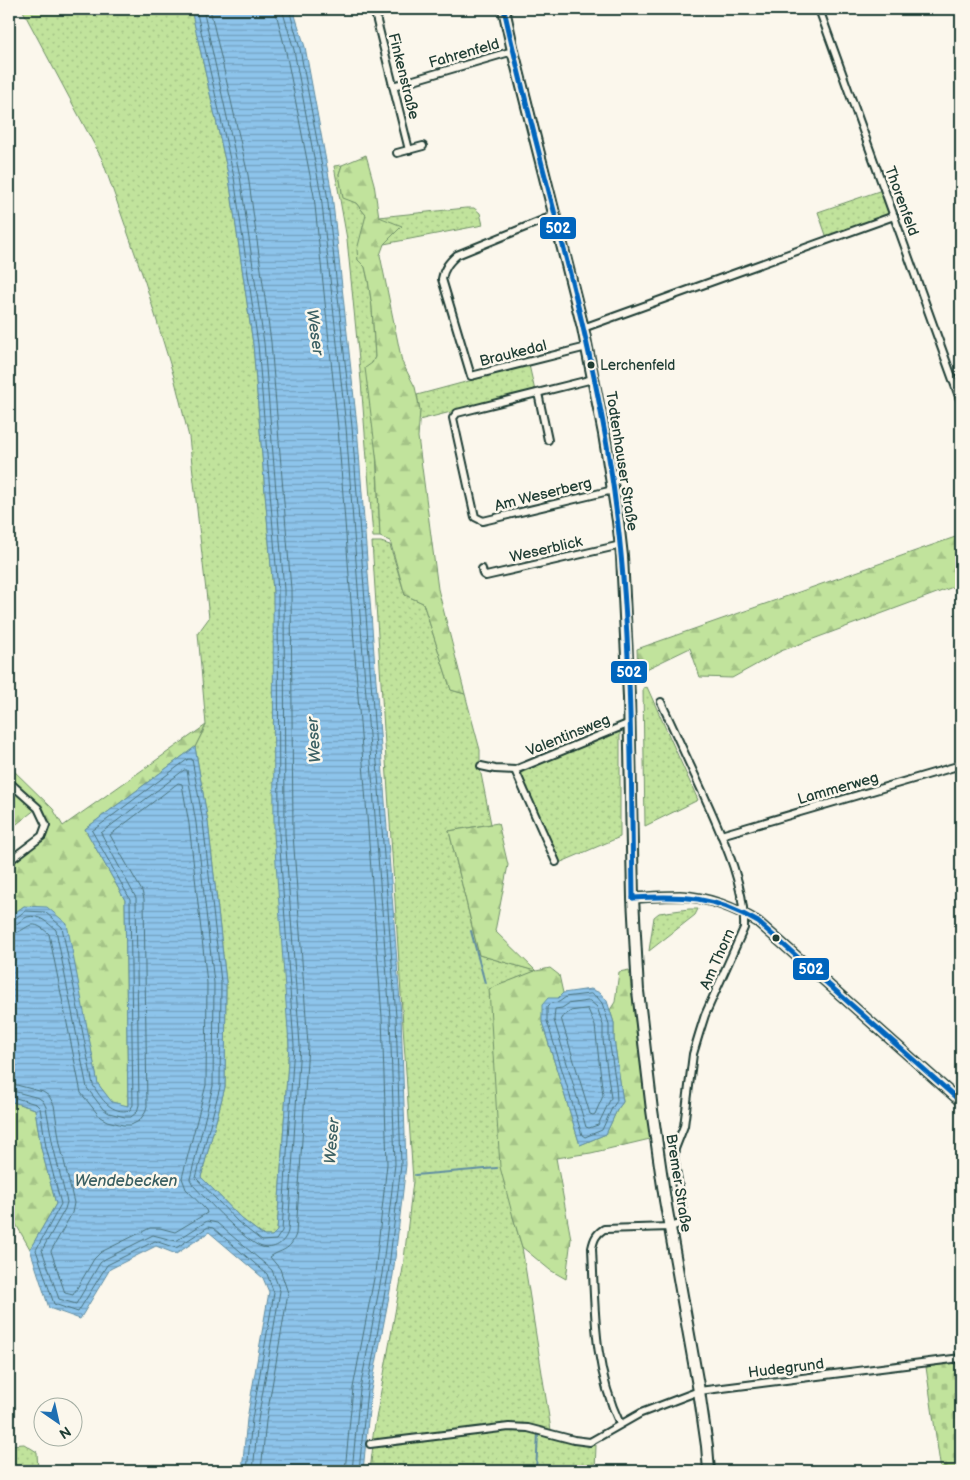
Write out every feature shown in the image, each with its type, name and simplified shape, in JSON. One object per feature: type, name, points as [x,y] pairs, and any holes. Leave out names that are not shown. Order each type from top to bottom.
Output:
[{"type":"main road","name":"Todtenhauser Straße","points":[[504,9],[513,52],[583,328],[594,379],[621,545],[630,723],[633,898]]},
{"type":"main road","name":"Bremer Straße","points":[[633,898],[637,981],[652,1110],[665,1200],[699,1391],[709,1471]]},
{"type":"street","name":"Finkenstraße","points":[[374,9],[410,150]]},
{"type":"street","name":"Thorenfeld","points":[[819,9],[961,402]]},
{"type":"street","name":"Fahrenfeld","points":[[393,86],[513,52]]},
{"type":"street","points":[[397,152],[423,146]]},
{"type":"street","name":"Braukedal","points":[[555,215],[457,255],[449,262],[442,279],[471,376],[587,347]]},
{"type":"street","points":[[583,328],[894,216]]},
{"type":"street","points":[[548,440],[538,393],[594,379]]},
{"type":"street","name":"Am Weserberg","points":[[538,393],[454,415],[453,418],[474,517],[483,522],[613,490]]},
{"type":"street","name":"Weserblick","points":[[482,568],[483,574],[486,576],[621,545]]},
{"type":"street","name":"Am Thorn","points":[[662,702],[721,835],[741,892],[745,914],[744,928],[705,1015],[694,1054],[684,1126],[675,1148],[674,1157],[684,1218],[682,1223],[671,1227]]},
{"type":"street","name":"Valentinsweg","points":[[481,766],[515,770],[630,723]]},
{"type":"street","name":"Lammerweg","points":[[721,835],[961,765]]},
{"type":"street","name":"Valentinsweg","points":[[515,770],[556,862]]},
{"type":"street","points":[[9,782],[38,808],[46,825],[42,836],[9,861]]},
{"type":"street","points":[[633,898],[682,896],[707,900],[745,914],[758,922],[961,1102]]},
{"type":"street","points":[[620,1424],[607,1388],[595,1336],[592,1248],[594,1239],[598,1232],[604,1228],[671,1227]]},
{"type":"street","name":"Hudegrund","points":[[370,1444],[510,1426],[528,1428],[574,1440],[590,1442],[641,1413],[699,1391],[961,1358]]},
{"type":"green space","points":[[22,9],[191,9],[229,178],[253,344],[273,591],[289,1045],[277,1231],[272,1236],[264,1236],[242,1219],[201,1177],[225,1087],[226,982],[208,822],[195,747],[206,725],[198,633],[209,618],[189,437],[174,377],[145,282],[102,159]]},
{"type":"green space","points":[[366,155],[374,184],[379,217],[402,226],[384,244],[380,255],[402,362],[415,387],[420,410],[418,437],[438,589],[465,694],[451,690],[423,603],[405,595],[390,541],[380,537],[377,462],[365,368],[372,363],[375,357],[372,307],[365,267],[358,260],[357,250],[366,215],[356,203],[343,198],[339,174],[342,165]]},
{"type":"green space","points":[[342,165],[339,174],[343,197],[356,203],[366,215],[358,260],[365,267],[372,307],[375,357],[372,363],[380,537],[373,537],[361,381],[347,239],[334,166]]},
{"type":"green space","points":[[882,190],[891,215],[827,238],[818,212]]},
{"type":"green space","points":[[474,208],[480,213],[483,225],[384,244],[379,217]]},
{"type":"green space","points":[[529,365],[535,391],[419,420],[420,410],[417,395]]},
{"type":"green space","points":[[961,535],[961,584],[781,651],[732,678],[700,677],[690,648],[638,673],[637,649]]},
{"type":"green space","points":[[372,542],[390,545],[405,595],[423,603],[451,690],[465,694],[480,750],[480,769],[491,824],[449,831],[479,955],[536,971],[490,989],[513,1217],[522,1247],[551,1430],[530,1425],[372,1441],[403,1268],[413,1181]]},
{"type":"green space","points":[[647,687],[698,800],[645,826],[643,688]]},
{"type":"green space","points":[[206,725],[195,747],[85,829],[125,900],[128,1107],[112,1103],[98,1084],[66,924],[24,906],[9,917],[9,865],[45,838],[48,822],[43,810],[9,779],[9,766],[53,809],[63,826]]},
{"type":"green space","points":[[620,731],[620,837],[559,863],[521,777],[523,769]]},
{"type":"green space","points":[[9,785],[36,809],[9,830]]},
{"type":"green space","points":[[498,823],[508,865],[495,931],[536,971],[550,968],[559,975],[563,993],[542,1022],[580,1145],[606,1134],[617,1110],[623,1102],[614,1039],[614,1023],[610,1010],[615,1002],[619,972],[629,970],[650,1139],[591,1153],[556,1158],[571,1239],[566,1279],[550,1270],[522,1247],[500,1167],[489,989],[535,971],[479,955],[449,831]]},
{"type":"green space","points":[[698,909],[695,915],[649,951],[654,917],[659,913]]},
{"type":"green space","points":[[9,1101],[35,1109],[41,1148],[56,1204],[30,1249],[9,1212]]},
{"type":"green space","points":[[961,1362],[961,1471],[941,1471],[926,1367]]},
{"type":"green space","points":[[504,1429],[524,1430],[582,1444],[596,1445],[595,1471],[370,1471],[373,1445]]},
{"type":"green space","points":[[24,1444],[37,1452],[38,1471],[9,1471],[10,1445]]},
{"type":"water","points":[[191,9],[293,9],[305,47],[332,194],[357,426],[401,1016],[406,1165],[393,1275],[371,1390],[363,1471],[242,1471],[247,1419],[269,1292],[263,1278],[209,1232],[176,1254],[156,1246],[110,1269],[80,1319],[49,1308],[30,1249],[56,1204],[41,1148],[35,1109],[9,1101],[9,917],[24,906],[47,907],[67,924],[98,1084],[112,1102],[128,1106],[125,900],[85,829],[195,747],[208,822],[226,982],[225,1087],[201,1177],[242,1219],[264,1236],[272,1236],[277,1231],[289,1045],[274,835],[273,591],[253,344],[229,178]]},
{"type":"water","points":[[591,989],[600,993],[607,1001],[614,1023],[614,1039],[623,1102],[617,1110],[606,1134],[580,1145],[542,1022],[542,1005],[548,998],[558,998],[563,993]]},
{"type":"waterway","points":[[471,931],[485,983]]},
{"type":"waterway","points":[[415,1175],[497,1168]]},
{"type":"waterway","points":[[536,1471],[538,1434]]},
{"type":"transit line","name":"502","points":[[504,9],[575,292],[600,406],[610,464],[623,572],[629,681],[633,898]]},
{"type":"transit line","name":"502","points":[[633,898],[683,897],[698,899],[727,907],[758,922],[961,1102]]},
{"type":"place","name":"Lerchenfeld","points":[[591,365]]},
{"type":"water label","name":"Weser","points":[[316,332]]},
{"type":"water label","name":"Weser","points":[[313,740]]},
{"type":"water label","name":"Weser","points":[[331,1141]]},
{"type":"water label","name":"Wendebecken","points":[[126,1180]]}]
